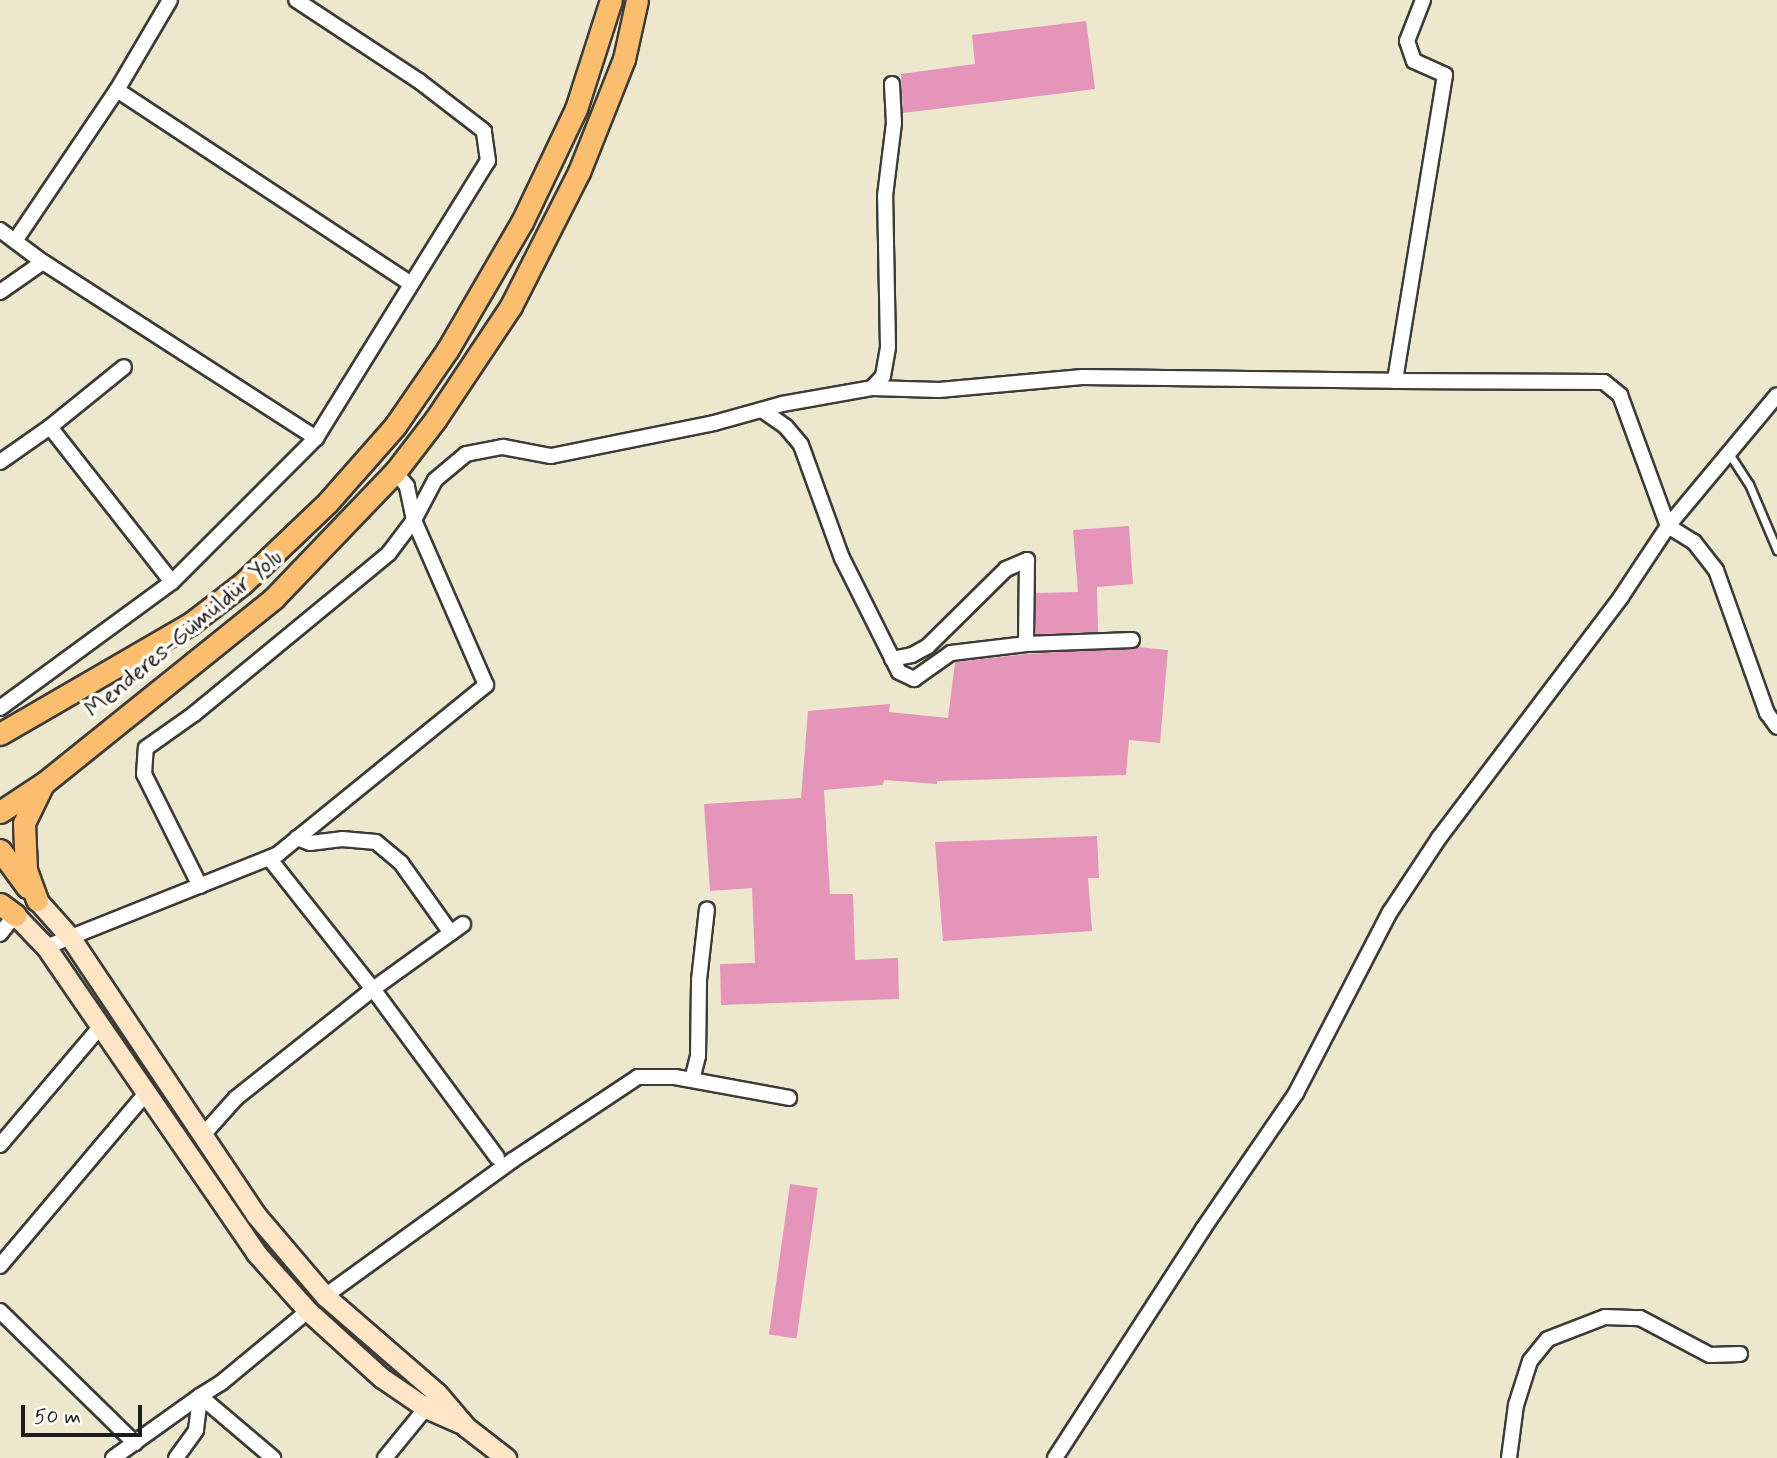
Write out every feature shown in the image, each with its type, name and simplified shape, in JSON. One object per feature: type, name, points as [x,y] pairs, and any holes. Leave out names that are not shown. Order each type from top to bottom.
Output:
[{"type":"main road","name":"Menderes-Gümüldür Yolu","points":[[0,734],[190,624],[222,600],[328,502],[394,426],[448,349],[522,222],[576,108],[611,0]]},
{"type":"main road","name":"Menderes-Gümüldür Yolu","points":[[0,812],[44,783],[274,598],[395,472],[435,420],[517,294],[579,172],[624,59],[637,0]]},
{"type":"main road","points":[[37,900],[26,869],[24,823],[44,783]]},
{"type":"main road","points":[[0,850],[37,900]]},
{"type":"street","points":[[15,241],[117,90],[170,0]]},
{"type":"street","points":[[0,708],[172,582],[316,438],[488,161],[484,131],[418,81],[296,0]]},
{"type":"street","points":[[1395,381],[1445,75],[1414,61],[1407,41],[1423,0]]},
{"type":"street","points":[[872,388],[883,376],[888,346],[884,196],[894,123],[892,84]]},
{"type":"street","points":[[117,90],[411,284]]},
{"type":"street","points":[[0,230],[43,262],[85,286],[316,438]]},
{"type":"street","points":[[0,292],[43,262]]},
{"type":"street","points":[[0,461],[50,427],[124,367]]},
{"type":"street","points":[[200,887],[144,774],[146,748],[334,601],[389,553],[414,520],[435,480],[466,454],[503,447],[551,456],[872,388],[939,390],[1082,377],[1604,382],[1620,395],[1668,526],[1694,542],[1716,570],[1767,713],[1777,727]]},
{"type":"street","points":[[1055,1458],[1203,1229],[1296,1093],[1404,891],[1439,838],[1621,597],[1668,526],[1777,395]]},
{"type":"street","points":[[762,410],[786,427],[801,445],[842,558],[899,673],[914,679],[951,653],[1026,644],[1132,640]]},
{"type":"street","points":[[50,427],[172,582]]},
{"type":"street","points":[[46,947],[269,858],[486,685],[414,520],[407,486],[395,472]]},
{"type":"street","points":[[892,659],[912,655],[928,646],[1006,569],[1027,560],[1026,644]]},
{"type":"street","points":[[202,1136],[236,1098],[373,989],[457,929],[401,863],[376,842],[342,838],[310,843],[297,838]]},
{"type":"street","points":[[269,858],[373,989],[497,1157]]},
{"type":"street","points":[[37,900],[70,937],[256,1215],[325,1296],[431,1400],[506,1458]]},
{"type":"street","points":[[692,1080],[698,1056],[699,980],[707,909]]},
{"type":"street","points":[[0,934],[7,910],[46,947],[256,1253],[309,1311],[382,1378],[431,1400]]},
{"type":"street","points":[[0,1145],[101,1026]]},
{"type":"street","points":[[325,1296],[513,1160],[638,1077],[692,1080],[789,1098]]},
{"type":"street","points":[[0,1266],[146,1093]]},
{"type":"street","points":[[0,1311],[135,1443]]},
{"type":"street","points":[[113,1458],[221,1384],[309,1311]]},
{"type":"street","points":[[1509,1458],[1516,1405],[1530,1361],[1548,1339],[1605,1317],[1640,1318],[1710,1355],[1740,1354]]},
{"type":"street","points":[[176,1458],[196,1430],[200,1396]]},
{"type":"street","points":[[200,1396],[273,1458]]},
{"type":"street","points":[[384,1458],[431,1400]]},
{"type":"lane","points":[[1728,453],[1749,484],[1777,550]]},
{"type":"building","points":[[1086,21],[1095,89],[903,113],[901,74],[975,64],[972,35]]},
{"type":"building","points":[[1129,526],[1133,584],[1097,587],[1098,632],[1036,634],[1036,593],[1078,592],[1073,530]]},
{"type":"building","points":[[1138,647],[1168,650],[1160,743],[1129,740],[1126,775],[937,781],[937,784],[884,780],[883,785],[824,790],[830,894],[853,894],[855,960],[898,958],[899,999],[721,1005],[720,964],[755,963],[752,888],[710,891],[704,804],[801,798],[808,711],[890,704],[889,712],[948,718],[955,662]]},
{"type":"building","points":[[1097,836],[1099,878],[1088,878],[1092,931],[943,941],[935,842]]},
{"type":"building","points":[[790,1184],[818,1188],[797,1338],[769,1335]]}]
